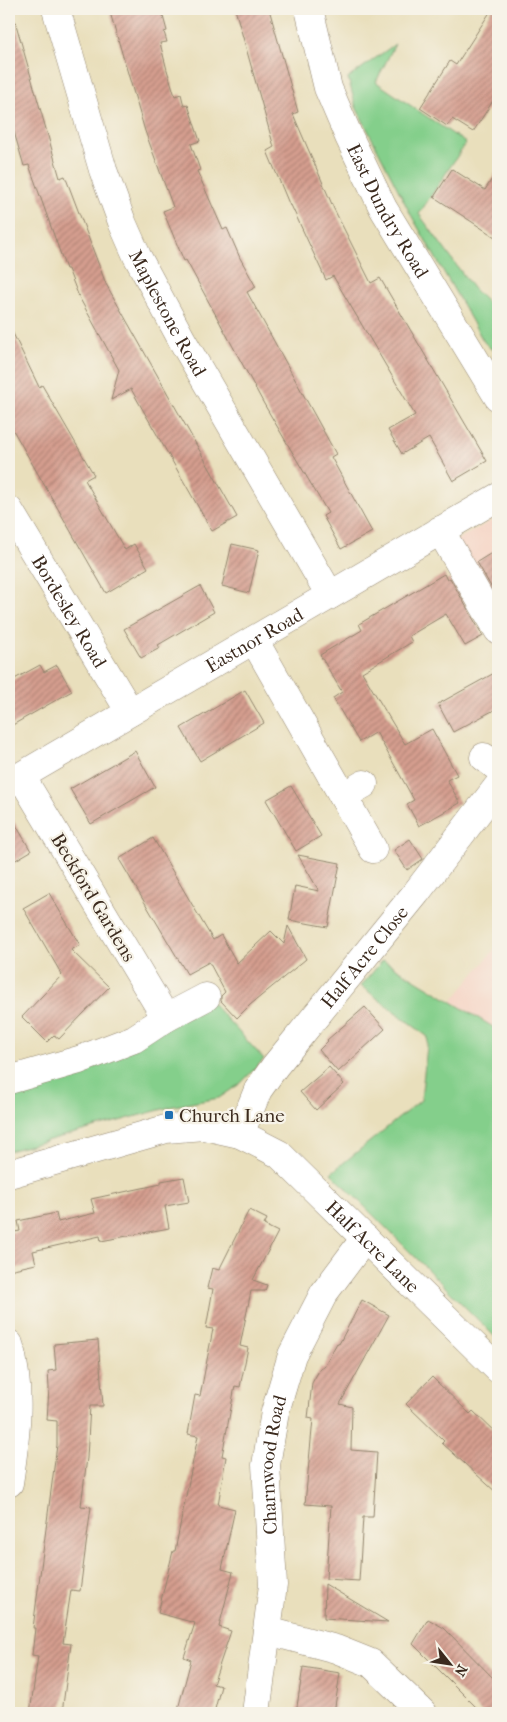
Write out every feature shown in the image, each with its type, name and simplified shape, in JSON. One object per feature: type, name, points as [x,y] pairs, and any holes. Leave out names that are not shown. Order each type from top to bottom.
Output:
[{"type":"street","name":"Maplestone Road","points":[[56,9],[103,170],[137,256],[182,340],[330,595]]},
{"type":"street","name":"East Dundry Road","points":[[309,9],[328,88],[382,208],[497,391]]},
{"type":"street","name":"Eastnor Road","points":[[15,779],[498,497]]},
{"type":"street","name":"Bordesley Road","points":[[9,510],[130,712]]},
{"type":"street","points":[[440,530],[498,630]]},
{"type":"street","points":[[254,640],[353,790],[373,849]]},
{"type":"street","name":"Beckford Gardens","points":[[15,779],[166,1018]]},
{"type":"street","name":"Half Acre Close","points":[[240,1134],[258,1090],[275,1066],[416,893],[498,786]]},
{"type":"street","points":[[9,1080],[80,1060],[134,1039],[166,1018],[206,997]]},
{"type":"street","points":[[9,1174],[166,1129],[204,1126],[240,1134]]},
{"type":"street","name":"Half Acre Lane","points":[[240,1134],[279,1154],[498,1369]]},
{"type":"street","name":"Charnwood Road","points":[[256,1713],[273,1585],[266,1465],[275,1412],[292,1355],[324,1292],[365,1238]]},
{"type":"street","points":[[9,1344],[14,1362],[17,1393],[15,1443],[9,1483]]},
{"type":"street","points":[[268,1631],[336,1649],[371,1664],[423,1713]]},
{"type":"shaded area","points":[[498,517],[498,650],[442,548]]},
{"type":"shaded area","points":[[498,945],[498,1030],[452,1001]]},
{"type":"green space","points":[[395,44],[376,82],[466,143],[419,214],[473,288],[498,313],[498,352],[484,342],[411,215],[356,107],[348,78]]},
{"type":"green space","points":[[383,960],[498,1030],[498,1340],[331,1173],[421,1100],[428,1037],[361,986]]},
{"type":"green space","points":[[212,1003],[264,1059],[241,1083],[219,1098],[174,1106],[9,1151],[9,1090]]},
{"type":"building","points":[[109,9],[161,9],[167,31],[164,32],[167,42],[160,43],[167,70],[175,96],[181,94],[184,106],[188,105],[200,141],[191,144],[200,170],[197,171],[223,230],[227,228],[240,258],[256,287],[247,292],[336,454],[331,457],[372,532],[341,549],[323,516],[328,513],[264,404],[186,260],[184,261],[163,211],[173,207],[145,131]]},
{"type":"building","points":[[235,9],[269,9],[298,112],[293,114],[334,209],[371,283],[380,278],[487,461],[453,481],[429,438],[402,454],[388,430],[415,415],[333,276],[326,280],[290,206],[267,151],[274,147]]},
{"type":"building","points":[[492,9],[498,9],[498,93],[473,132],[452,119],[447,126],[420,108],[450,61],[456,65]]},
{"type":"building","points":[[15,21],[60,178],[65,176],[106,284],[237,517],[212,531],[131,389],[111,400],[119,370],[79,297],[68,269],[66,269],[29,165],[24,166],[9,115],[9,22]]},
{"type":"building","points":[[452,169],[485,190],[498,169],[498,239],[434,197]]},
{"type":"building","points":[[9,325],[39,387],[42,385],[94,475],[85,480],[125,550],[134,544],[148,568],[106,593],[9,423]]},
{"type":"building","points":[[232,544],[259,550],[249,593],[222,586]]},
{"type":"building","points":[[498,549],[498,599],[477,562]]},
{"type":"building","points":[[444,574],[447,580],[450,578],[483,636],[465,646],[446,614],[409,636],[412,642],[362,672],[405,744],[432,729],[457,775],[447,780],[460,803],[419,826],[407,804],[414,800],[376,732],[359,742],[333,698],[342,692],[320,655],[362,630],[359,624]]},
{"type":"building","points":[[200,586],[214,612],[158,645],[160,648],[141,658],[124,629]]},
{"type":"building","points":[[40,665],[44,672],[57,665],[72,691],[9,727],[9,682]]},
{"type":"building","points":[[498,671],[498,708],[453,732],[438,704]]},
{"type":"building","points":[[245,690],[264,723],[200,761],[181,728]]},
{"type":"building","points":[[135,751],[155,787],[91,824],[70,789]]},
{"type":"building","points":[[291,786],[321,836],[296,851],[266,800]]},
{"type":"building","points":[[9,813],[31,851],[9,864]]},
{"type":"building","points":[[153,838],[213,940],[221,935],[237,963],[271,931],[284,944],[288,926],[306,959],[237,1018],[221,1001],[221,996],[225,992],[209,962],[187,974],[119,859]]},
{"type":"building","points":[[410,839],[423,859],[407,870],[394,850]]},
{"type":"building","points":[[298,855],[340,863],[328,927],[289,920],[295,886],[319,891]]},
{"type":"building","points":[[49,893],[80,945],[71,950],[109,987],[59,1039],[54,1035],[47,1042],[22,1017],[62,975],[23,908]]},
{"type":"building","points":[[365,1007],[385,1029],[338,1072],[319,1050],[327,1040]]},
{"type":"building","points":[[329,1067],[344,1084],[316,1110],[300,1092]]},
{"type":"building","points":[[184,1177],[189,1202],[165,1206],[169,1228],[101,1241],[100,1236],[33,1251],[36,1264],[9,1270],[9,1233],[20,1231],[18,1221],[56,1213],[58,1222],[95,1213],[91,1199],[161,1184],[161,1181]]},
{"type":"building","points":[[249,1210],[267,1219],[264,1225],[278,1232],[253,1280],[267,1285],[265,1291],[251,1291],[240,1346],[248,1348],[240,1387],[235,1386],[222,1456],[226,1457],[218,1505],[235,1509],[222,1569],[233,1572],[219,1627],[231,1631],[213,1684],[221,1686],[214,1713],[177,1713],[191,1660],[184,1657],[195,1623],[158,1613],[173,1551],[175,1551],[198,1436],[188,1434],[195,1395],[200,1396],[213,1329],[206,1328],[213,1289],[207,1288],[212,1268],[219,1270]]},
{"type":"building","points":[[362,1300],[389,1315],[340,1404],[352,1407],[351,1450],[377,1452],[373,1517],[363,1517],[359,1581],[326,1579],[331,1506],[305,1504],[313,1419],[308,1418],[312,1383],[337,1343],[339,1344]]},
{"type":"building","points":[[98,1340],[103,1406],[90,1406],[87,1458],[81,1506],[91,1507],[80,1591],[71,1590],[63,1643],[71,1644],[62,1713],[30,1713],[38,1656],[32,1655],[35,1628],[33,1628],[57,1445],[57,1421],[47,1420],[48,1371],[56,1370],[54,1344]]},
{"type":"building","points":[[432,1377],[470,1414],[473,1411],[498,1435],[498,1494],[442,1443],[444,1441],[406,1404]]},
{"type":"building","points":[[325,1584],[388,1622],[324,1618]]},
{"type":"building","points":[[428,1619],[444,1628],[498,1683],[498,1713],[482,1713],[413,1644]]},
{"type":"building","points":[[303,1667],[340,1673],[334,1713],[296,1713]]},
{"type":"place","name":"Church Lane","points":[[169,1115]]}]
